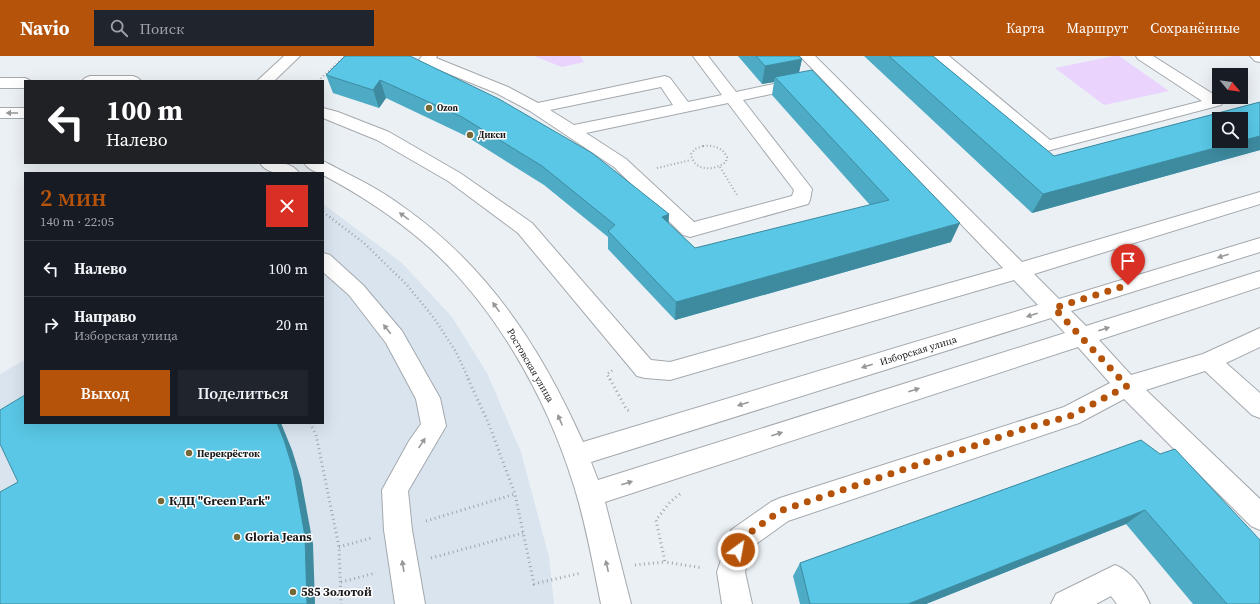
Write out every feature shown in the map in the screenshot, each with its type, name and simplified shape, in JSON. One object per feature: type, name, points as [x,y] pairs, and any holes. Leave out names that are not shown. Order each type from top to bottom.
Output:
[{"type":"street","points":[[267,80],[294,56]]},
{"type":"street","points":[[430,56],[427,60],[502,90],[536,108],[620,163],[690,230],[801,200],[803,189],[700,56]]},
{"type":"street","points":[[807,56],[1082,336],[1127,386],[1260,517]]},
{"type":"street","points":[[940,56],[1047,146],[1215,102],[1143,56]]},
{"type":"street","points":[[571,131],[732,96],[828,78]]},
{"type":"street","points":[[536,108],[665,81],[683,107]]},
{"type":"street","points":[[0,83],[24,83]]},
{"type":"street","points":[[0,113],[24,113]]},
{"type":"street","points":[[324,113],[332,115],[383,136],[454,177],[525,228],[645,369],[670,371],[1018,271],[1260,198]]},
{"type":"street","points":[[271,164],[288,172]]},
{"type":"street","name":"Ростовская улица","points":[[315,164],[340,175],[379,198],[410,220],[453,257],[487,295],[519,339],[549,392],[576,455],[589,494],[616,604]]},
{"type":"street","name":"Изборская улица","points":[[576,455],[1260,245]]},
{"type":"street","points":[[324,261],[356,290],[394,337],[428,398],[434,426],[418,449],[395,490],[398,530],[410,604]]},
{"type":"street","points":[[589,494],[1260,279]]},
{"type":"street","points":[[737,604],[731,572],[741,539],[780,511],[1027,428],[1070,416],[1127,386],[1209,361],[1260,337]]},
{"type":"street","points":[[1209,361],[1260,408]]},
{"type":"street","points":[[1066,604],[1115,579],[1135,604]]},
{"type":"path","points":[[319,80],[344,56]]},
{"type":"path","points":[[703,146],[712,146],[720,149],[727,157],[726,162],[720,167],[706,168],[697,165],[691,160],[691,154],[695,149],[703,146]]},
{"type":"path","points":[[632,174],[691,160]]},
{"type":"path","points":[[720,167],[749,214]]},
{"type":"path","points":[[324,213],[364,243],[407,285],[434,318],[456,352],[488,422],[515,494],[534,584]]},
{"type":"path","points":[[633,412],[627,410],[607,374],[635,356]]},
{"type":"path","points":[[310,424],[316,435],[339,548],[341,604]]},
{"type":"path","points":[[684,492],[670,502],[656,520],[664,562],[731,572]]},
{"type":"shaded area","points":[[534,56],[580,56],[584,62],[562,67]]},
{"type":"shaded area","points":[[1119,56],[1169,91],[1104,105],[1055,68]]},
{"type":"shaded area","points":[[324,205],[402,263],[452,317],[487,373],[521,452],[549,557],[554,604],[0,604],[0,374],[24,361],[24,424],[324,424]]},
{"type":"building","points":[[345,56],[410,56],[499,99],[592,153],[669,214],[662,217],[695,248],[889,200],[775,77],[812,70],[960,223],[676,302],[608,231],[615,225],[542,166],[462,117],[380,80],[373,90],[326,75]]},
{"type":"building","points":[[756,56],[799,56],[802,59],[765,66]]},
{"type":"building","points":[[889,56],[933,56],[1054,156],[1212,115],[1212,148],[1215,148],[1043,194]]},
{"type":"building","points":[[1260,102],[1260,136],[1248,139],[1248,112],[1222,112]]},
{"type":"building","name":"КДЦ \"Green Park\"","points":[[24,396],[24,424],[277,424],[293,469],[305,536],[307,604],[0,604],[0,492],[18,482],[0,444],[0,410]]},
{"type":"building","points":[[1141,440],[1160,454],[1175,449],[1260,540],[1260,604],[1227,604],[1145,510],[908,604],[810,604],[800,563]]},
{"type":"place","name":"Ozon","points":[[429,108]]},
{"type":"place","name":"Дикси","points":[[470,135]]},
{"type":"place","name":"Перекрёсток","points":[[189,453]]},
{"type":"place","name":"КДЦ \"Green Park\"","points":[[161,501]]},
{"type":"place","name":"Gloria Jeans","points":[[237,537]]},
{"type":"place","name":"585 Золотой","points":[[293,592]]},
{"type":"route","points":[[738,550],[741,539],[780,511],[1027,428],[1070,416],[1127,386],[1082,336],[1054,308],[1128,285]]}]
